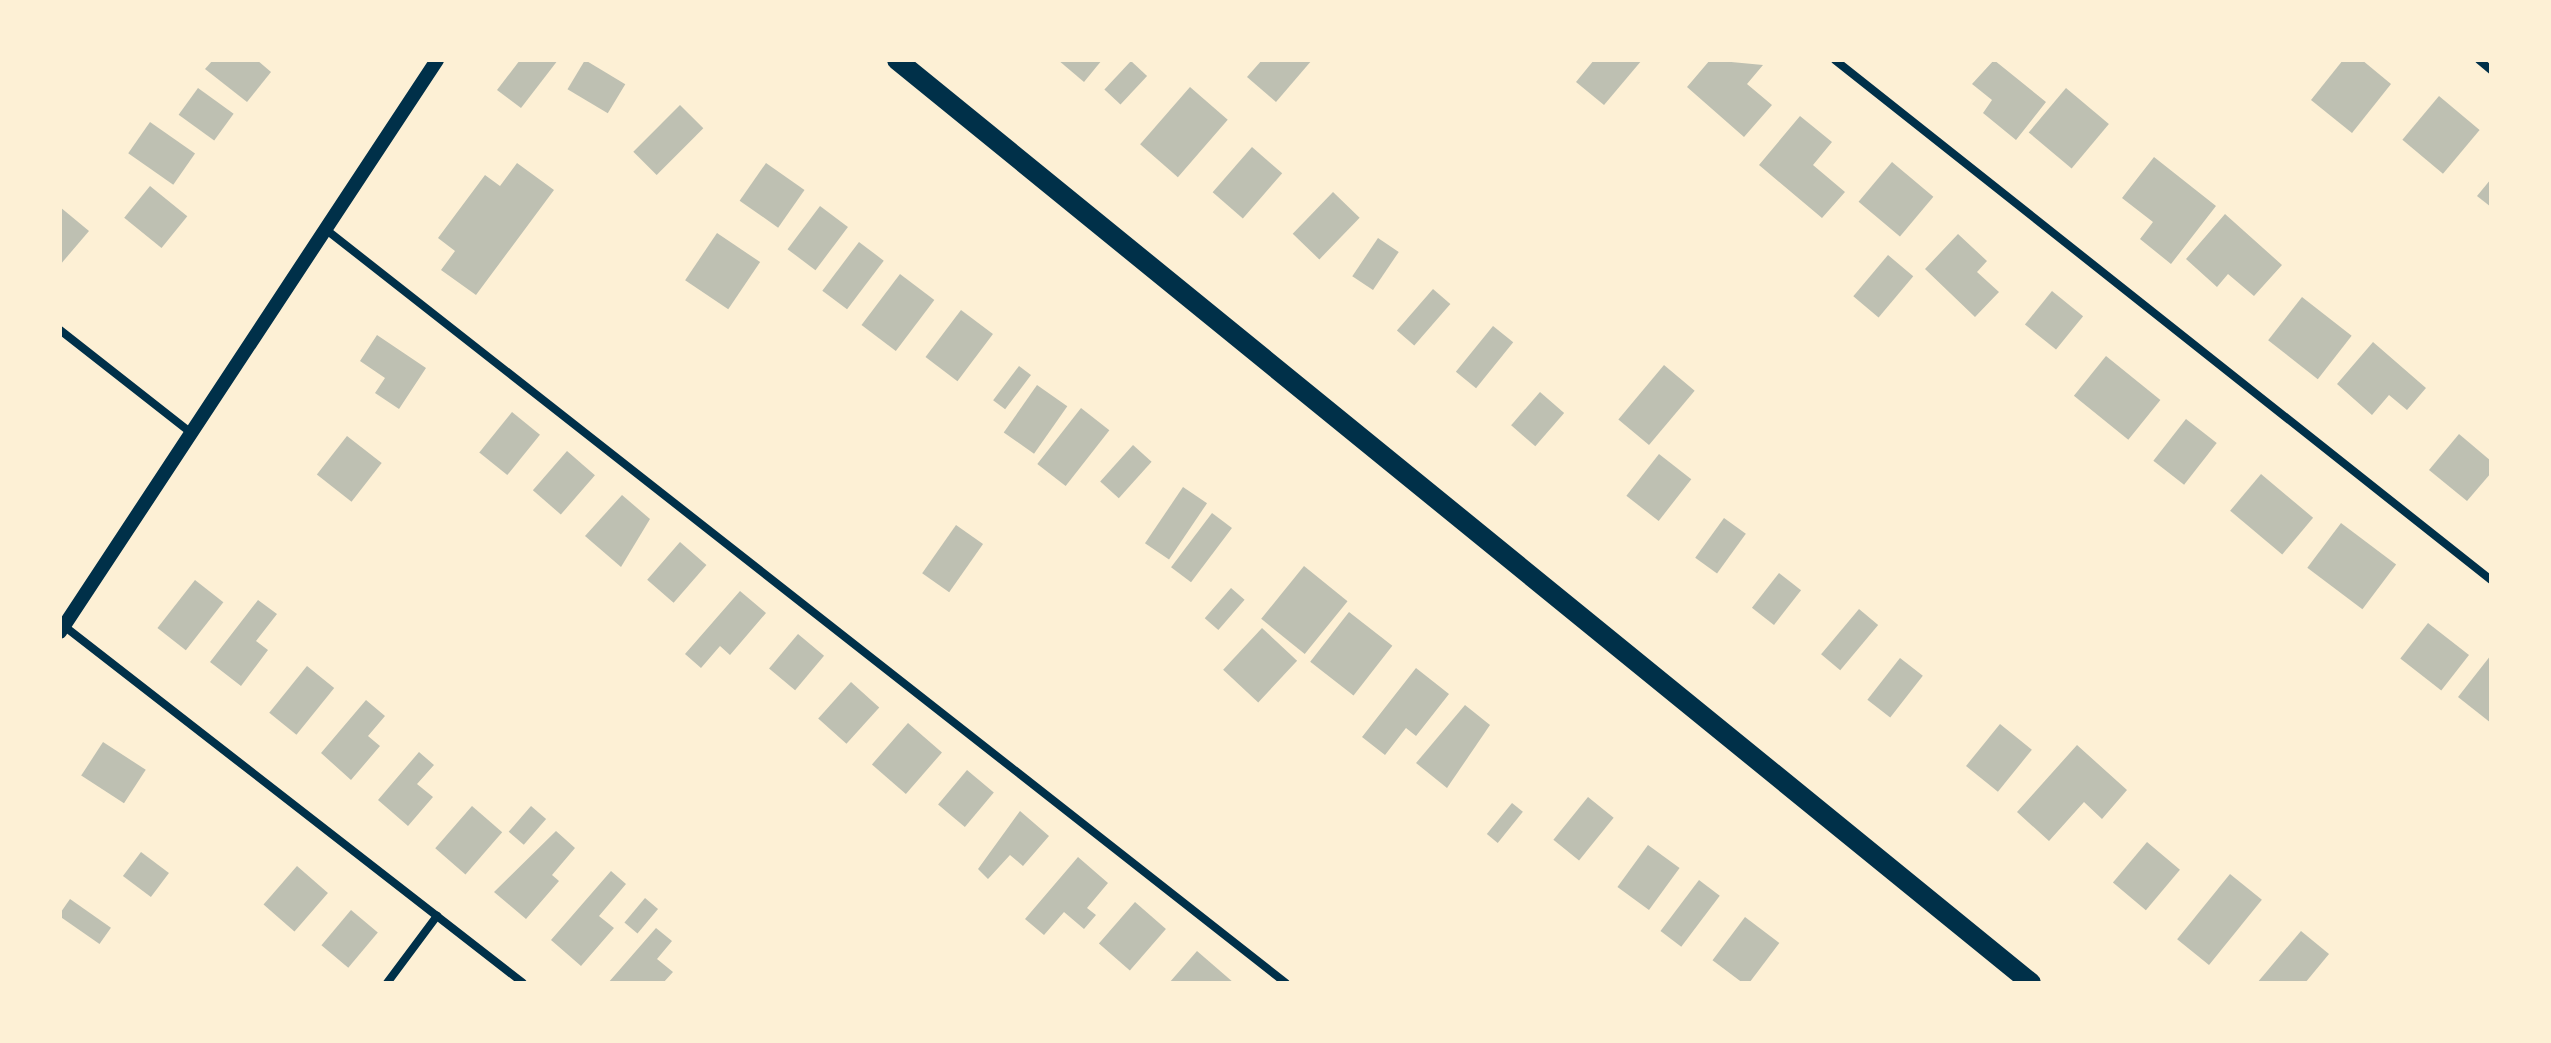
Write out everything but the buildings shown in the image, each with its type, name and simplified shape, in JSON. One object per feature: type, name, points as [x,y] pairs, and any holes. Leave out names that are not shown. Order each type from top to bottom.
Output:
[{"type":"main road","points":[[897,60],[2031,983]]},
{"type":"street","points":[[437,60],[323,227],[62,629],[523,983]]},
{"type":"street","points":[[1835,60],[2491,580]]},
{"type":"street","points":[[2479,60],[2491,70]]},
{"type":"street","points":[[323,227],[1286,983]]},
{"type":"street","points":[[60,330],[190,432]]},
{"type":"street","points":[[387,983],[437,916]]}]
